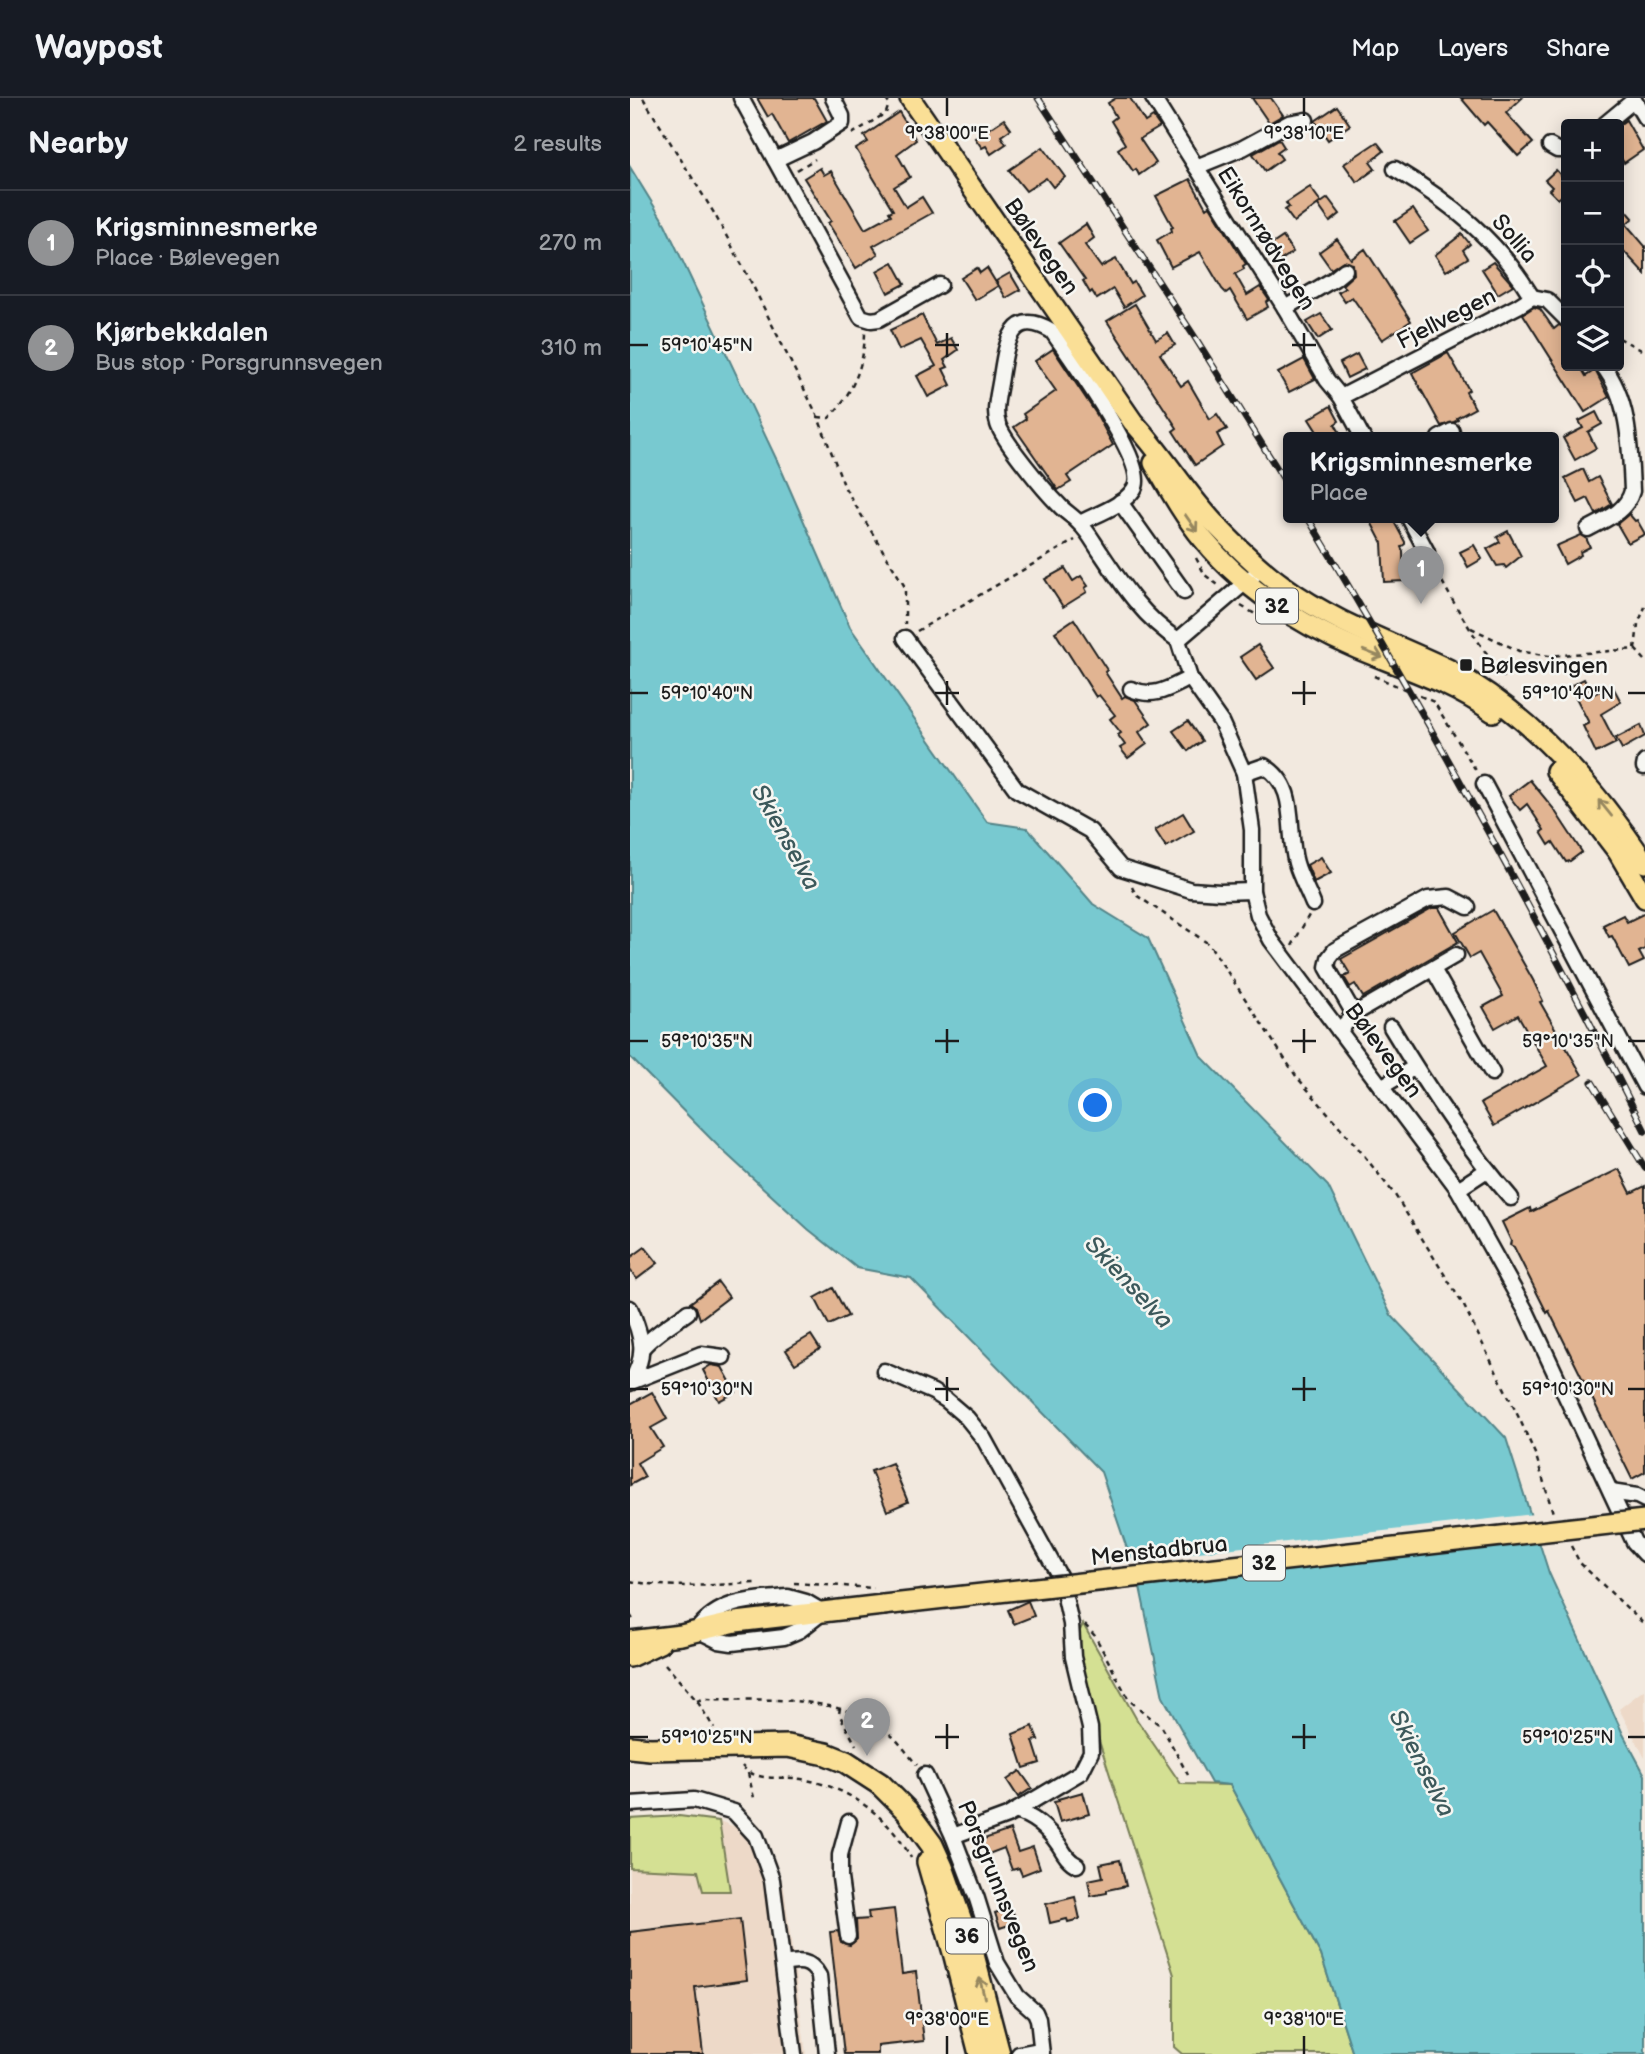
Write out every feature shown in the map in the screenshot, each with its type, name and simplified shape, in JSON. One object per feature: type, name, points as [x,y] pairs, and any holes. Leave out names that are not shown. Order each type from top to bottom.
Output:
[{"type":"highway","name":"Porsgrunnsvegen","points":[[630,1746],[650,1749],[788,1746],[826,1754],[846,1762],[880,1784],[907,1811],[932,1845],[962,1919],[999,2054]]},
{"type":"highway","name":"Porsgrunnsvegen","points":[[630,1760],[685,1758],[725,1747]]},
{"type":"highway","name":"Porsgrunnsvegen","points":[[917,1827],[956,1956],[980,2054]]},
{"type":"main road","name":"Bølevegen","points":[[910,98],[1133,422],[1152,442],[1215,525],[1261,569],[1323,611],[1448,669],[1494,697]]},
{"type":"main road","name":"Bølevegen","points":[[1133,422],[1145,449],[1187,518],[1220,559],[1275,605],[1356,648],[1443,683],[1494,697]]},
{"type":"main road","name":"32","points":[[1494,697],[1515,714],[1586,785],[1645,863]]},
{"type":"main road","name":"32","points":[[1494,697],[1576,795],[1618,852],[1645,898]]},
{"type":"main road","name":"Menstadbrua","points":[[630,1641],[736,1622],[1645,1520]]},
{"type":"main road","name":"Menstadbrua","points":[[630,1657],[689,1632]]},
{"type":"street","points":[[741,98],[855,308],[865,320],[878,319],[940,285]]},
{"type":"street","points":[[775,160],[813,142],[842,123],[842,116],[833,98]]},
{"type":"street","name":"Eikornrødvegen","points":[[1153,98],[1327,380],[1341,397],[1360,432]]},
{"type":"street","points":[[1611,119],[1633,99],[1645,118]]},
{"type":"street","points":[[1196,167],[1243,148],[1289,123],[1306,120]]},
{"type":"street","points":[[1550,146],[1561,150]]},
{"type":"street","name":"Sollia","points":[[1395,169],[1466,216],[1511,266],[1530,294]]},
{"type":"street","points":[[1285,308],[1345,270]]},
{"type":"street","name":"Fjellvegen","points":[[1341,397],[1518,306],[1530,294],[1547,300],[1561,314]]},
{"type":"street","points":[[1084,528],[1120,502],[1134,489],[1137,481],[1121,436],[1052,331],[1042,325],[1021,325],[1013,331],[1006,343],[996,411],[998,424],[1003,435],[1044,488],[1084,528],[1126,590],[1152,621],[1178,640],[1261,569]]},
{"type":"street","points":[[1588,529],[1620,511],[1629,502],[1632,491],[1622,397],[1607,371]]},
{"type":"street","points":[[1120,502],[1184,592]]},
{"type":"street","points":[[1412,523],[1427,552]]},
{"type":"street","points":[[905,638],[1017,790],[1090,831],[1121,868],[1191,890],[1252,891]]},
{"type":"street","name":"Bølevegen","points":[[1178,640],[1190,678],[1221,722],[1244,773],[1252,830],[1252,891],[1258,915],[1284,958],[1458,1189],[1527,1313],[1634,1542],[1645,1554]]},
{"type":"street","points":[[1131,689],[1153,694],[1172,689],[1190,678]]},
{"type":"street","points":[[1244,773],[1264,766],[1276,776],[1286,791],[1296,863],[1313,904]]},
{"type":"street","points":[[1484,784],[1645,1087]]},
{"type":"street","points":[[1354,1014],[1327,967],[1335,950],[1437,896],[1449,897],[1468,906]]},
{"type":"street","points":[[1339,1031],[1354,1014],[1456,956]]},
{"type":"street","points":[[1433,969],[1492,1073]]},
{"type":"street","points":[[1391,1027],[1440,1106],[1511,1198]]},
{"type":"street","points":[[1381,1087],[1415,1067]]},
{"type":"street","points":[[1458,1189],[1487,1170]]},
{"type":"street","points":[[630,1308],[643,1348]]},
{"type":"street","points":[[631,1382],[643,1348],[650,1339],[688,1312]]},
{"type":"street","points":[[631,1382],[701,1354],[723,1357]]},
{"type":"street","points":[[884,1371],[946,1400],[967,1418],[984,1439],[1061,1579],[1071,1624],[1073,1657],[1090,1728],[1091,1752],[1081,1772],[1015,1811],[953,1836]]},
{"type":"street","points":[[1611,1492],[1645,1500]]},
{"type":"street","name":"Porsgrunnsvegen","points":[[925,1775],[953,1836],[997,1963],[1017,1996],[1038,2019],[1041,2052]]},
{"type":"street","points":[[630,1804],[694,1800],[734,1812],[756,1836],[772,1880],[794,2054]]},
{"type":"street","points":[[1015,1811],[1026,1814],[1039,1823],[1057,1841],[1071,1863],[1077,1865]]},
{"type":"street","points":[[848,1936],[840,1878],[840,1855],[849,1822]]},
{"type":"street","points":[[783,1964],[802,1961],[814,1967],[819,1976],[827,2054]]},
{"type":"street","points":[[1018,2054],[1041,2052]]},
{"type":"path","points":[[643,98],[720,224],[818,417],[845,488],[905,587],[905,638]]},
{"type":"path","points":[[818,417],[829,418],[853,388],[862,362],[865,320]]},
{"type":"path","points":[[1624,341],[1645,352]]},
{"type":"path","points":[[905,638],[1084,528]]},
{"type":"path","points":[[1427,552],[1448,594],[1486,652],[1499,664],[1504,675],[1494,697]]},
{"type":"path","points":[[1645,607],[1638,624],[1636,649],[1645,660]]},
{"type":"path","points":[[1471,628],[1519,651],[1549,656],[1636,649]]},
{"type":"path","points":[[1121,868],[1136,895],[1209,944],[1296,1076],[1395,1195],[1464,1306],[1536,1456],[1551,1509],[1557,1520]]},
{"type":"path","points":[[1284,958],[1313,904]]},
{"type":"path","points":[[1569,1541],[1580,1563],[1645,1625]]},
{"type":"path","points":[[630,1615],[634,1621]]},
{"type":"path","points":[[1071,1624],[1083,1624],[1090,1629],[1129,1700],[1162,1727],[1188,1774]]},
{"type":"path","points":[[665,1664],[697,1701],[725,1747],[748,1773],[755,1802]]},
{"type":"path","points":[[697,1701],[703,1699],[811,1703],[840,1708],[862,1716],[892,1737],[925,1775]]},
{"type":"path","points":[[840,1708],[839,1714],[856,1745]]},
{"type":"path","points":[[748,1773],[794,1778],[835,1788],[855,1798],[890,1827],[904,1844],[915,1867]]},
{"type":"shaded area","points":[[1645,1689],[1645,1758],[1619,1709]]},
{"type":"shaded area","points":[[719,1821],[765,1838],[784,1888],[806,2054],[630,2054],[630,1868],[698,1871],[729,1891]]},
{"type":"green space","points":[[1083,1624],[1137,1720],[1181,1784],[1230,1785],[1321,1955],[1353,2054],[1182,2054],[1174,2047],[1174,1975],[1100,1744],[1073,1645]]},
{"type":"green space","points":[[679,1816],[719,1821],[730,1891],[703,1891],[698,1871],[630,1868],[630,1819]]},
{"type":"water","name":"Skienselva","points":[[630,167],[665,224],[781,469],[850,627],[987,822],[1027,828],[1093,904],[1148,938],[1201,1056],[1328,1186],[1391,1315],[1506,1438],[1549,1573],[1623,1734],[1645,1775],[1645,2054],[1353,2054],[1321,1955],[1230,1785],[1211,1783],[1163,1697],[1140,1587],[1101,1472],[911,1278],[857,1268],[808,1229],[720,1148],[630,1057]]},
{"type":"pier","points":[[1534,1514],[1543,1541],[1136,1586],[1127,1560]]},
{"type":"building","points":[[757,98],[814,98],[827,121],[788,143],[772,114],[768,117]]},
{"type":"building","points":[[1116,98],[1130,98],[1145,122],[1153,117],[1160,127],[1140,139],[1156,163],[1139,175],[1136,169],[1133,171],[1118,149],[1125,144],[1111,121],[1116,117],[1108,103]]},
{"type":"building","points":[[1252,98],[1271,98],[1283,115],[1269,123]]},
{"type":"building","points":[[1461,98],[1522,98],[1506,113],[1533,143],[1518,156],[1487,122],[1484,125]]},
{"type":"building","points":[[1337,106],[1350,125],[1328,140],[1315,121]]},
{"type":"building","points":[[899,112],[916,140],[897,154],[910,177],[894,187],[906,207],[922,197],[932,213],[873,246],[878,254],[856,268],[804,178],[820,168],[824,175],[831,171],[865,229],[891,215],[889,212],[893,210],[856,149],[868,142],[864,136]]},
{"type":"building","points":[[1004,119],[1011,129],[1001,136],[1006,144],[991,154],[986,146],[982,148],[975,138]]},
{"type":"building","points":[[1626,120],[1643,150],[1624,163]]},
{"type":"building","points":[[1279,139],[1284,147],[1277,152],[1282,159],[1265,171],[1253,154]]},
{"type":"building","points":[[1377,142],[1384,151],[1370,162],[1375,169],[1357,182],[1344,164]]},
{"type":"building","points":[[1043,147],[1065,177],[1053,187],[1046,178],[1026,191],[1009,170]]},
{"type":"building","points":[[1556,170],[1561,176],[1561,196],[1558,199],[1549,190],[1552,187],[1545,180]]},
{"type":"building","points":[[1190,179],[1206,208],[1210,206],[1246,264],[1244,269],[1235,274],[1247,295],[1260,287],[1269,300],[1266,302],[1268,307],[1247,319],[1230,290],[1226,293],[1222,289],[1200,252],[1171,267],[1157,240],[1172,231],[1173,227],[1156,196]]},
{"type":"building","points":[[1310,187],[1321,202],[1294,222],[1285,210],[1289,207],[1286,203]]},
{"type":"building","points":[[1328,198],[1340,214],[1330,222],[1318,205]]},
{"type":"building","points":[[1624,208],[1633,218],[1626,224],[1645,246],[1645,274],[1624,251]]},
{"type":"building","points":[[1413,209],[1428,231],[1410,243],[1395,221]]},
{"type":"building","points":[[1086,224],[1094,238],[1085,245],[1101,267],[1116,259],[1131,284],[1134,282],[1142,295],[1124,307],[1113,289],[1097,299],[1092,291],[1090,293],[1083,281],[1085,280],[1059,243]]},
{"type":"building","points":[[1462,234],[1470,244],[1463,250],[1468,258],[1446,271],[1435,255]]},
{"type":"building","points":[[1283,237],[1293,252],[1278,262],[1268,247]]},
{"type":"building","points":[[1337,239],[1351,259],[1365,249],[1411,321],[1382,340],[1352,297],[1345,302],[1338,292],[1345,288],[1342,285],[1354,274],[1353,264],[1343,261],[1331,269],[1319,252]]},
{"type":"building","points":[[893,262],[905,284],[888,293],[877,271]]},
{"type":"building","points":[[1493,262],[1513,285],[1498,294],[1482,269]]},
{"type":"building","points":[[977,268],[980,273],[987,268],[998,286],[975,300],[961,278]]},
{"type":"building","points":[[1010,273],[1020,290],[1006,298],[996,281]]},
{"type":"building","points":[[1135,304],[1156,340],[1168,333],[1175,345],[1160,354],[1181,386],[1188,381],[1210,419],[1217,414],[1227,429],[1217,434],[1223,446],[1195,465],[1173,431],[1177,428],[1107,321]]},
{"type":"building","points":[[1534,307],[1540,309],[1554,329],[1561,326],[1561,371],[1583,371],[1586,376],[1596,371],[1609,397],[1585,412],[1523,314]]},
{"type":"building","points":[[1321,314],[1332,330],[1318,339],[1307,322]]},
{"type":"building","points":[[922,315],[937,345],[951,338],[958,350],[944,360],[948,367],[943,369],[951,385],[928,397],[917,376],[936,366],[921,340],[899,350],[890,330]]},
{"type":"building","points":[[1053,349],[1097,415],[1113,445],[1067,476],[1071,482],[1058,490],[1014,427],[1026,419],[1023,414],[1056,391],[1035,361]]},
{"type":"building","points":[[1448,353],[1469,390],[1466,392],[1475,408],[1457,418],[1458,420],[1441,426],[1412,373]]},
{"type":"building","points":[[1357,354],[1365,369],[1347,378],[1340,363]]},
{"type":"building","points":[[1304,359],[1315,379],[1289,392],[1278,373]]},
{"type":"building","points":[[1331,406],[1339,421],[1335,424],[1340,432],[1317,432],[1309,419]]},
{"type":"building","points":[[1596,412],[1602,424],[1588,432],[1596,448],[1575,460],[1563,438],[1583,428],[1579,421]]},
{"type":"building","points":[[1583,469],[1589,482],[1598,477],[1612,504],[1596,514],[1588,498],[1578,503],[1565,478]]},
{"type":"building","points":[[1629,514],[1637,520],[1645,534],[1628,543],[1617,524]]},
{"type":"building","points":[[1372,523],[1395,523],[1405,542],[1401,547],[1404,581],[1384,582],[1382,543]]},
{"type":"building","points":[[1508,531],[1521,556],[1506,568],[1504,565],[1497,566],[1487,549],[1500,542],[1497,537]]},
{"type":"building","points":[[1581,535],[1586,538],[1590,547],[1565,564],[1556,546]]},
{"type":"building","points":[[1474,545],[1482,559],[1468,567],[1460,552]]},
{"type":"building","points":[[1065,568],[1073,581],[1081,576],[1088,586],[1085,588],[1087,592],[1063,607],[1045,579]]},
{"type":"building","points":[[1074,619],[1122,698],[1125,696],[1135,700],[1151,723],[1139,732],[1147,744],[1128,758],[1120,748],[1125,745],[1118,735],[1121,733],[1110,719],[1115,715],[1099,695],[1096,697],[1055,632]]},
{"type":"building","points":[[1258,645],[1274,668],[1256,680],[1240,657]]},
{"type":"building","points":[[1584,679],[1592,695],[1612,685],[1621,702],[1601,714],[1616,743],[1596,753],[1583,726],[1589,723],[1570,686]]},
{"type":"building","points":[[1188,721],[1202,741],[1188,751],[1173,731]]},
{"type":"building","points":[[1641,725],[1645,736],[1622,749],[1616,738]]},
{"type":"building","points":[[1530,780],[1553,808],[1582,852],[1570,861],[1566,862],[1553,842],[1549,845],[1541,832],[1544,830],[1527,804],[1520,810],[1509,796]]},
{"type":"building","points":[[1183,813],[1194,831],[1166,847],[1155,830]]},
{"type":"building","points":[[1321,857],[1331,873],[1314,882],[1307,865]]},
{"type":"building","points":[[1432,908],[1439,908],[1458,942],[1363,997],[1355,984],[1350,987],[1344,977],[1350,974],[1341,959]]},
{"type":"building","points":[[1493,910],[1533,980],[1543,1001],[1540,1002],[1582,1075],[1494,1126],[1481,1103],[1547,1066],[1518,1015],[1495,1028],[1483,1007],[1503,996],[1479,953],[1470,958],[1455,932]]},
{"type":"building","points":[[1645,913],[1645,949],[1639,952],[1644,961],[1629,968],[1603,925],[1623,915],[1627,922]]},
{"type":"building","points":[[1619,1169],[1631,1193],[1645,1186],[1645,1472],[1632,1479],[1549,1311],[1547,1313],[1514,1247],[1510,1245],[1511,1241],[1502,1222],[1530,1208],[1531,1212]]},
{"type":"building","points":[[645,1247],[658,1263],[637,1279],[630,1270],[630,1258]]},
{"type":"building","points":[[718,1282],[729,1297],[700,1319],[696,1307],[690,1303]]},
{"type":"building","points":[[833,1288],[848,1316],[829,1325],[815,1298]]},
{"type":"building","points":[[811,1335],[820,1349],[795,1364],[786,1350]]},
{"type":"building","points":[[711,1365],[722,1367],[736,1392],[719,1401],[703,1370]]},
{"type":"building","points":[[652,1392],[667,1419],[651,1428],[663,1447],[637,1463],[645,1477],[630,1485],[630,1404]]},
{"type":"building","points":[[892,1463],[908,1502],[887,1511],[871,1471]]},
{"type":"building","points":[[1028,1601],[1034,1616],[1014,1624],[1008,1610]]},
{"type":"building","points":[[1033,1726],[1038,1740],[1033,1741],[1040,1763],[1024,1768],[1013,1734]]},
{"type":"building","points":[[1020,1771],[1032,1788],[1018,1797],[1007,1780]]},
{"type":"building","points":[[1083,1792],[1089,1814],[1060,1822],[1054,1802]]},
{"type":"building","points":[[1010,1830],[1018,1852],[1033,1847],[1040,1868],[1022,1875],[1019,1868],[1012,1870],[1004,1848],[986,1855],[981,1840]]},
{"type":"building","points":[[1120,1860],[1126,1886],[1091,1896],[1088,1880],[1103,1877],[1100,1864]]},
{"type":"building","points":[[1075,1897],[1080,1919],[1050,1923],[1046,1904]]},
{"type":"building","points":[[1010,1908],[1016,1918],[1015,1923],[1000,1928],[995,1913]]},
{"type":"building","points":[[894,1909],[902,1974],[916,1972],[924,2041],[878,2046],[878,2054],[844,2054],[830,1932],[838,1931],[841,1942],[850,1945],[857,1939],[856,1920],[869,1919],[868,1912]]},
{"type":"building","points":[[740,1919],[747,1980],[695,1987],[703,2054],[630,2054],[630,1932]]},
{"type":"railway","points":[[1038,98],[1196,339],[1283,478]]},
{"type":"railway","points":[[1311,523],[1482,821],[1645,1131]]},
{"type":"railway","points":[[1592,1082],[1645,1168]]},
{"type":"place","name":"Krigsminnesmerke","points":[[1421,604]]},
{"type":"place","name":"Bølesvingen","points":[[1466,665]]},
{"type":"place","name":"Kjørbekkdalen","points":[[867,1756]]}]
